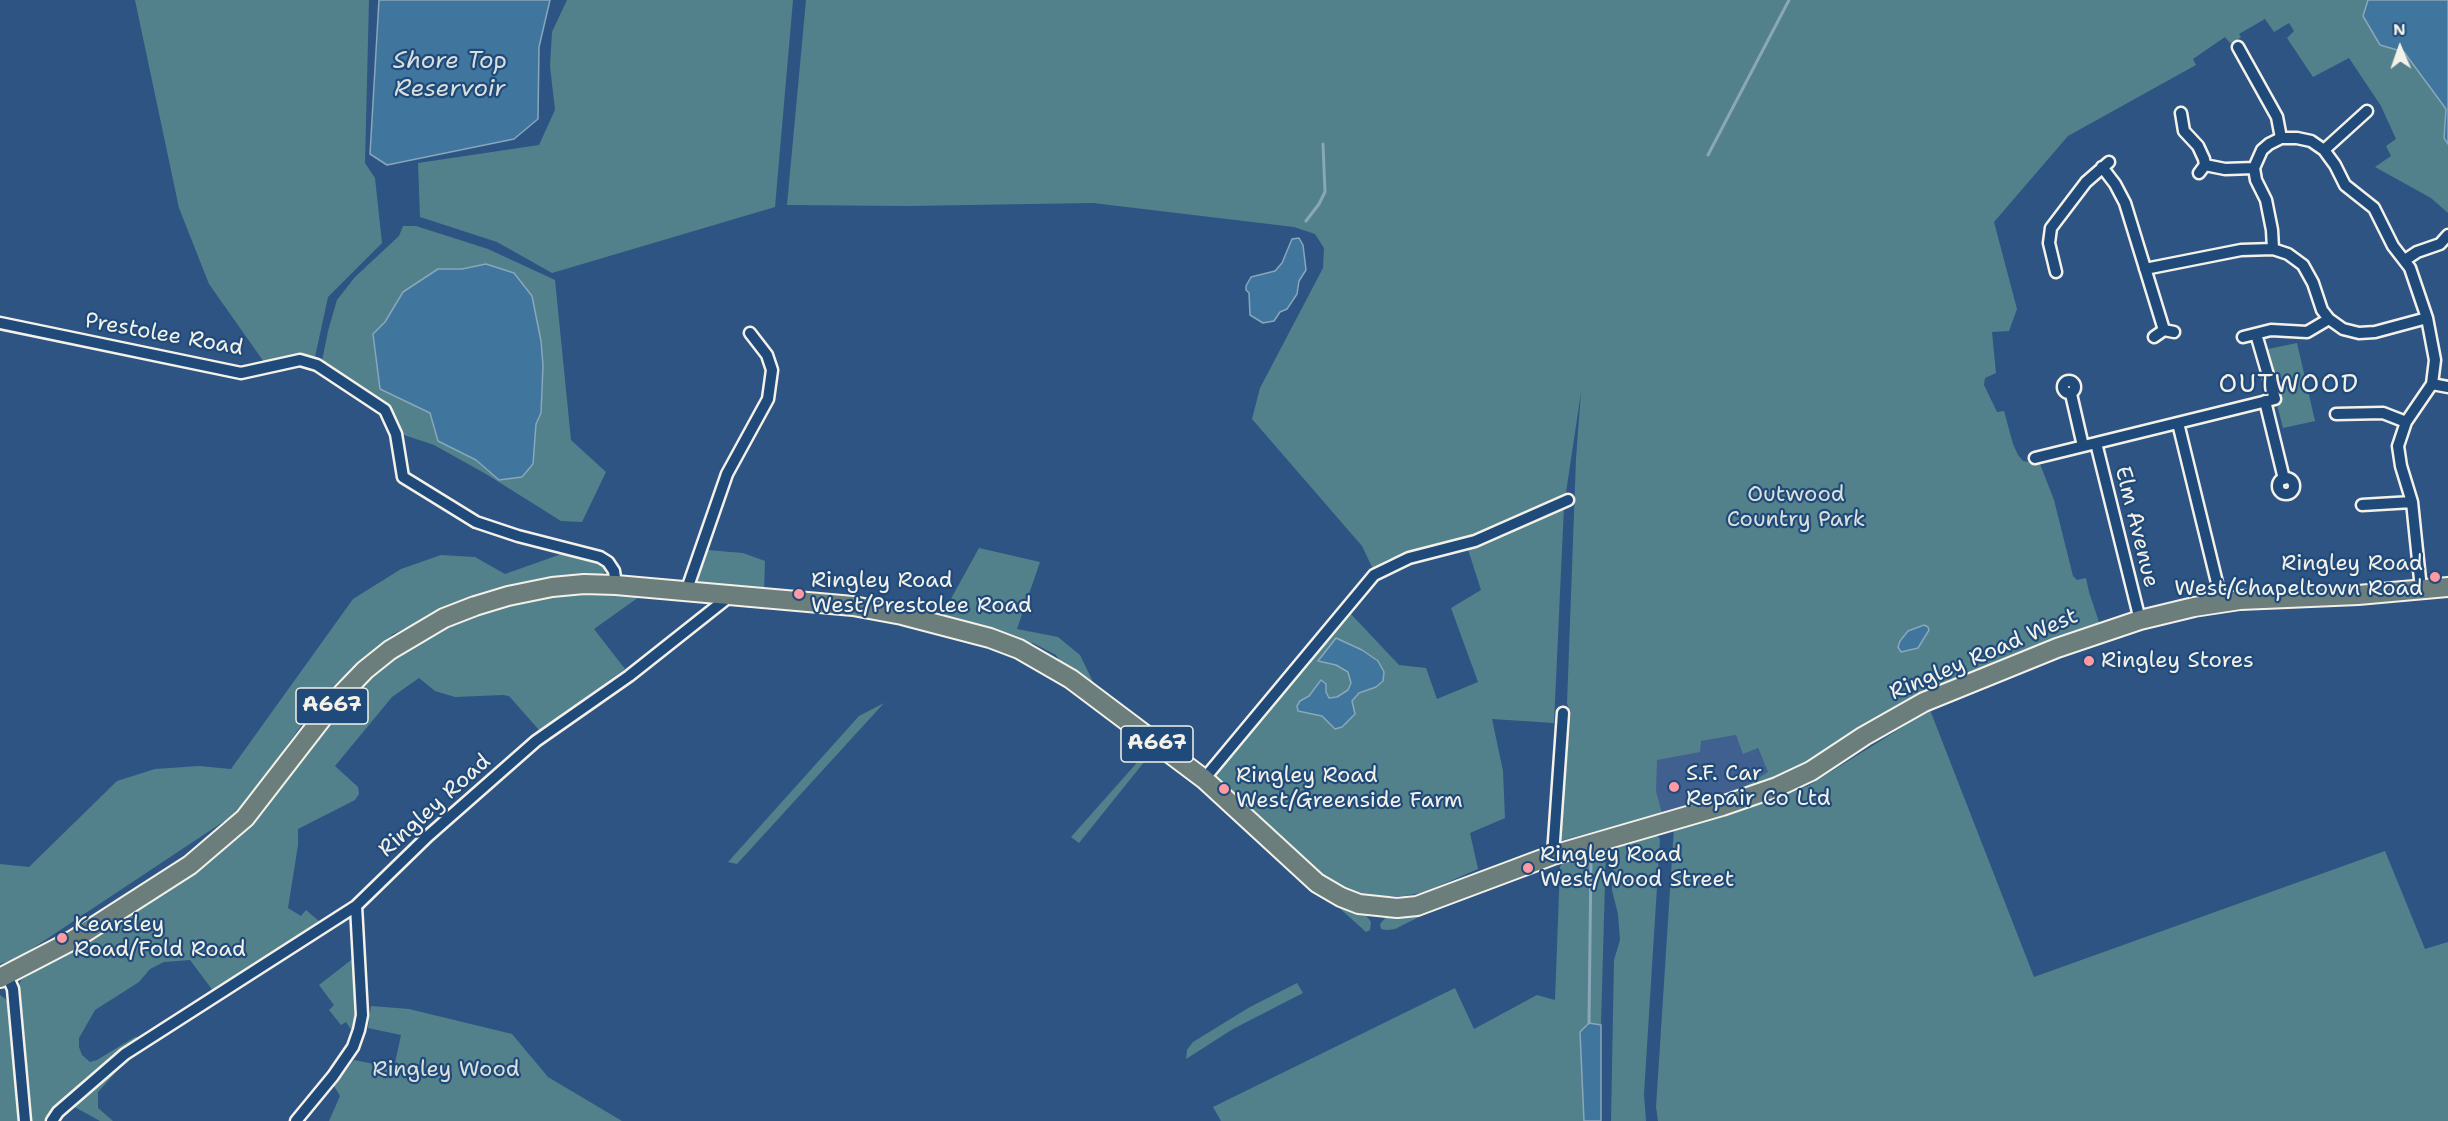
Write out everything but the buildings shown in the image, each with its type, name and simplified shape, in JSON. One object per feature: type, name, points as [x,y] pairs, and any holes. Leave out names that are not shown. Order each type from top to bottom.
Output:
[{"type":"main road","name":"A667","points":[[3,977],[73,940],[190,865],[245,818],[337,699],[365,670],[390,650],[444,618],[508,596],[552,587],[584,584],[730,596]]},
{"type":"main road","name":"Ringley Road West","points":[[730,596],[853,606],[929,621],[1010,645],[1046,663],[1071,679],[1204,779],[1317,883],[1341,897],[1378,907],[1417,906],[1553,855],[1665,823],[1777,787],[1811,771],[1864,736],[1924,702],[2057,648],[2140,620],[2222,603],[2256,599],[2358,595],[2448,587]]},
{"type":"street","points":[[2238,47],[2249,56],[2277,117],[2281,138]]},
{"type":"street","points":[[2324,150],[2367,109]]},
{"type":"street","points":[[2181,113],[2178,128],[2198,146],[2202,169],[2254,168]]},
{"type":"street","points":[[2273,249],[2266,200],[2256,180],[2254,168],[2262,150],[2281,138],[2305,139],[2324,150],[2345,185],[2374,208],[2392,246],[2405,260],[2415,280],[2427,318],[2435,360],[2432,384],[2406,422],[2400,436],[2399,455],[2412,502],[2421,589]]},
{"type":"street","points":[[2056,272],[2045,234],[2086,182],[2106,165],[2125,203],[2145,269],[2169,331],[2154,337]]},
{"type":"street","points":[[2405,260],[2447,239]]},
{"type":"street","points":[[2145,269],[2241,250],[2273,249],[2288,254],[2303,265],[2313,283],[2318,302],[2329,319],[2343,329],[2367,333],[2427,318]]},
{"type":"street","points":[[2242,337],[2279,330],[2307,332],[2329,319]]},
{"type":"street","name":"Prestolee Road","points":[[0,323],[241,373],[300,360],[317,364],[385,410],[396,434],[403,477],[476,522],[518,537],[600,557],[608,562],[614,572],[616,585]]},
{"type":"street","points":[[686,592],[727,474],[768,399],[772,370],[767,355],[750,333]]},
{"type":"street","points":[[2256,334],[2284,479]]},
{"type":"street","points":[[2432,384],[2448,387]]},
{"type":"street","points":[[2071,394],[2083,446]]},
{"type":"street","points":[[2035,458],[2270,400]]},
{"type":"street","points":[[2336,414],[2353,418],[2384,413],[2406,422]]},
{"type":"street","points":[[2178,423],[2222,603]]},
{"type":"street","name":"Elm Avenue","points":[[2096,443],[2140,620]]},
{"type":"street","points":[[1204,779],[1374,576],[1409,558],[1475,541],[1568,500]]},
{"type":"street","points":[[2362,505],[2376,500],[2412,502]]},
{"type":"street","name":"Ringley Road","points":[[52,1121],[58,1112],[125,1054],[356,906],[429,836],[536,741],[629,676],[730,596]]},
{"type":"street","points":[[1553,855],[1563,713]]},
{"type":"street","points":[[296,1121],[333,1076],[353,1047],[359,1030],[362,1015],[356,906]]},
{"type":"street","points":[[3,977],[13,989],[25,1121]]},
{"type":"shaded area","points":[[1736,735],[1757,748],[1772,779],[1662,813],[1656,791],[1656,760],[1700,741]]},
{"type":"green space","points":[[135,0],[369,0],[365,163],[375,178],[382,243],[328,297],[315,357],[296,354],[264,362],[209,284],[179,208]]},
{"type":"green space","points":[[567,0],[793,0],[775,207],[552,273],[497,242],[420,217],[418,163],[539,145],[555,110],[550,66],[552,32]]},
{"type":"green space","name":"Outwood Country Park","points":[[806,0],[2448,0],[2448,213],[2431,198],[2375,167],[2391,156],[2386,146],[2396,139],[2381,106],[2349,58],[2313,77],[2287,38],[2294,31],[2289,23],[2274,32],[2265,19],[2239,34],[2241,37],[2231,44],[2225,37],[2193,59],[2196,65],[2068,136],[1994,222],[2017,309],[2009,331],[1992,332],[1996,373],[1985,378],[1984,385],[1997,412],[2004,411],[2018,455],[2023,461],[2040,464],[2054,500],[2073,576],[2077,580],[2086,578],[2100,625],[2023,650],[1925,691],[1875,718],[1808,760],[1772,779],[1741,789],[1768,772],[1758,748],[1743,754],[1736,735],[1701,741],[1700,752],[1657,760],[1656,791],[1662,813],[1560,841],[1571,712],[1567,704],[1576,459],[1581,392],[1564,506],[1554,723],[1492,719],[1503,771],[1505,818],[1470,833],[1478,869],[1425,892],[1404,896],[1377,896],[1356,893],[1338,886],[1324,876],[1282,842],[1211,776],[1350,613],[1399,665],[1426,668],[1437,699],[1478,682],[1451,608],[1481,590],[1465,540],[1403,554],[1373,569],[1362,546],[1252,419],[1260,388],[1323,268],[1324,248],[1315,234],[1294,227],[1093,203],[787,205]]},
{"type":"green space","points":[[403,226],[416,226],[488,249],[555,280],[571,440],[606,472],[582,522],[561,521],[486,474],[434,445],[401,434],[389,406],[322,361],[337,300],[355,277],[399,236]],"holes":[[[486,264],[543,366],[541,413],[536,424],[533,464],[499,480],[476,460],[438,441],[430,413],[380,388],[373,334],[385,322],[403,292],[438,269],[462,269]]]},
{"type":"green space","points":[[2297,343],[2315,421],[2283,428],[2263,350]]},
{"type":"green space","points":[[979,548],[1040,562],[1017,629],[1058,637],[1080,655],[1094,684],[1061,663],[1056,655],[1033,643],[1025,643],[997,631],[942,615]]},
{"type":"green space","points":[[707,550],[743,553],[765,561],[764,591],[694,587]]},
{"type":"green space","points":[[567,552],[599,562],[605,572],[599,576],[559,577],[521,584],[448,609],[393,634],[323,695],[241,810],[18,958],[0,964],[0,864],[29,867],[117,781],[155,769],[199,766],[231,769],[353,599],[401,569],[441,555],[475,557],[505,574]]},
{"type":"green space","points":[[602,591],[639,597],[594,629],[625,669],[539,730],[509,696],[455,697],[435,691],[419,678],[392,697],[335,766],[358,787],[359,794],[355,800],[298,829],[298,845],[288,908],[301,916],[306,910],[320,922],[214,992],[190,960],[164,962],[150,969],[139,982],[95,1010],[79,1038],[79,1047],[82,1055],[90,1062],[135,1037],[142,1037],[48,1121],[32,1121],[19,985],[21,980],[157,897],[202,865],[237,836],[265,807],[336,711],[368,678],[400,651],[454,623],[488,610],[564,592]]},
{"type":"green space","points":[[884,703],[737,864],[728,862],[859,716]]},
{"type":"green space","points":[[1930,710],[2034,977],[2385,851],[2425,949],[2448,942],[2448,1121],[1658,1121],[1656,1107],[1674,828],[1808,786]]},
{"type":"green space","points":[[1150,748],[1153,751],[1079,843],[1071,837]]},
{"type":"green space","points":[[1654,832],[1660,839],[1644,1094],[1646,1121],[1611,1121],[1614,960],[1620,940],[1618,914],[1612,890],[1614,844]]},
{"type":"green space","points":[[1606,846],[1601,1025],[1589,1023],[1584,1121],[1221,1121],[1213,1107],[1455,988],[1474,1029],[1537,995],[1555,1000],[1560,867],[1564,860]]},
{"type":"green space","points":[[1326,896],[1364,913],[1371,922],[1370,930],[1366,932]]},
{"type":"green space","points":[[1457,898],[1395,929],[1381,929],[1380,924],[1388,915]]},
{"type":"green space","points":[[355,957],[357,1006],[352,1031],[346,1022],[341,1025],[329,1010],[334,1005],[319,985]]},
{"type":"green space","points":[[1297,983],[1303,993],[1233,1029],[1186,1059],[1187,1050],[1193,1042],[1250,1007]]},
{"type":"green space","points":[[0,995],[8,1001],[10,1011],[20,1121],[0,1121]]},
{"type":"green space","name":"Ringley Wood","points":[[371,1006],[409,1009],[512,1034],[548,1077],[622,1121],[329,1121],[340,1096],[334,1086],[354,1060],[394,1068],[401,1035],[368,1028]]},
{"type":"green space","points":[[132,1054],[98,1092],[98,1108],[113,1121],[100,1121],[71,1105]]},
{"type":"water","name":"Shore Top Reservoir","points":[[379,0],[550,0],[539,47],[538,119],[514,139],[387,165],[370,154]]},
{"type":"water","points":[[2368,0],[2448,0],[2448,144],[2444,138],[2446,109],[2404,52],[2380,45],[2363,16]]},
{"type":"water","points":[[1299,238],[1303,245],[1306,270],[1299,281],[1297,294],[1287,309],[1280,312],[1274,321],[1263,323],[1250,315],[1249,293],[1246,286],[1251,277],[1275,271],[1282,263],[1292,239]]},
{"type":"water","points":[[486,264],[514,273],[532,296],[541,341],[543,366],[541,413],[536,424],[533,464],[522,477],[499,480],[476,460],[438,441],[430,413],[380,389],[373,334],[385,322],[403,292],[438,269],[462,269]]},
{"type":"water","points":[[1924,625],[1929,630],[1918,648],[1901,652],[1898,647],[1900,641],[1908,631]]},
{"type":"water","points":[[1336,638],[1362,650],[1378,661],[1384,672],[1383,681],[1376,687],[1359,693],[1352,701],[1355,714],[1342,727],[1335,729],[1322,716],[1298,711],[1297,706],[1300,701],[1309,696],[1321,680],[1326,684],[1329,698],[1337,697],[1348,690],[1351,683],[1348,672],[1336,665],[1318,661]]},
{"type":"water","points":[[1589,1023],[1601,1025],[1601,1121],[1584,1121],[1580,1032]]},
{"type":"waterway","points":[[1708,155],[1789,0]]},
{"type":"waterway","points":[[1306,221],[1325,192],[1323,144]]},
{"type":"waterway","points":[[1589,1023],[1591,856]]},
{"type":"place","name":"Ringley Road West/Chapeltown Road","points":[[2435,577]]},
{"type":"place","name":"Ringley Road West/Prestolee Road","points":[[799,594]]},
{"type":"place","name":"Ringley Stores","points":[[2089,661]]},
{"type":"place","name":"S.F. Car Repair Co Ltd","points":[[1674,787]]},
{"type":"place","name":"Ringley Road West/Greenside Farm","points":[[1224,789]]},
{"type":"place","name":"Ringley Road West/Wood Street","points":[[1528,868]]},
{"type":"place","name":"Kearsley Road/Fold Road","points":[[62,938]]},
{"type":"district","name":"OUTWOOD","points":[[2289,385]]}]
